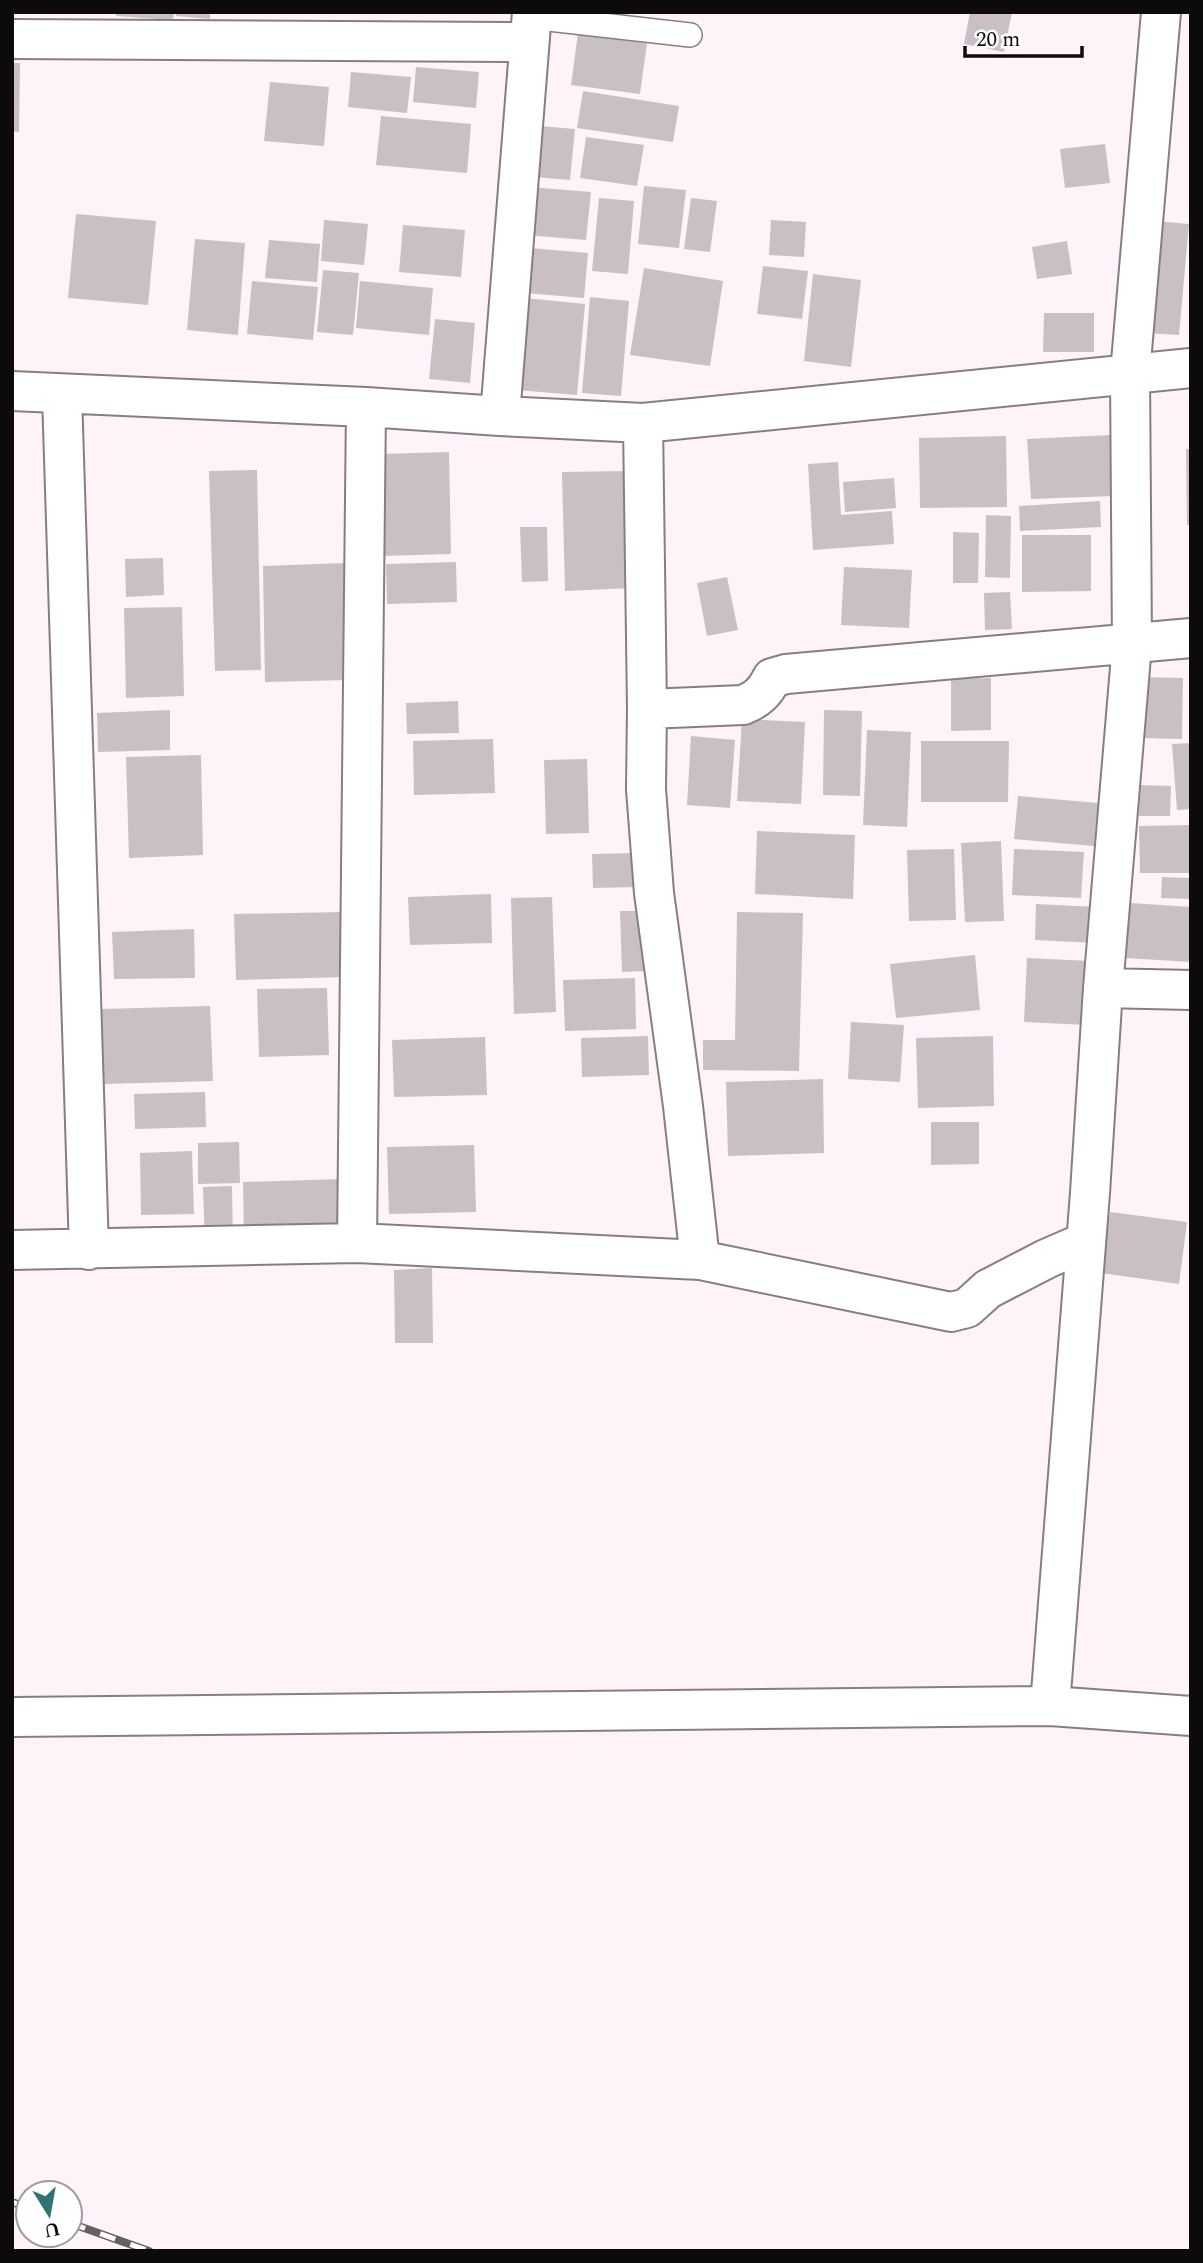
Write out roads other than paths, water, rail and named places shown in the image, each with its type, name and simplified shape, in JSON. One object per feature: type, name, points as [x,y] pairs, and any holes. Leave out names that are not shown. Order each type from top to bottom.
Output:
[{"type":"street","points":[[1050,1706],[1103,988],[1132,643],[1130,374],[1161,12]]},
{"type":"street","points":[[12,39],[531,24],[500,416]]},
{"type":"street","points":[[12,391],[643,423],[1191,368]]},
{"type":"street","points":[[62,394],[89,1250]]},
{"type":"street","points":[[357,1243],[366,407]]},
{"type":"street","points":[[643,423],[646,789],[654,893],[683,1107],[700,1260]]},
{"type":"street","points":[[647,709],[743,705],[756,700],[766,690],[772,678],[786,674],[1191,638]]},
{"type":"street","points":[[1103,988],[1191,990]]},
{"type":"street","points":[[12,1250],[357,1243],[700,1260],[951,1312],[967,1308],[988,1289],[1086,1242]]},
{"type":"street","points":[[12,1717],[1050,1706],[1191,1716]]},
{"type":"lane","points":[[531,24],[690,35]]},
{"type":"railway","points":[[84,2228],[149,2251]]}]
